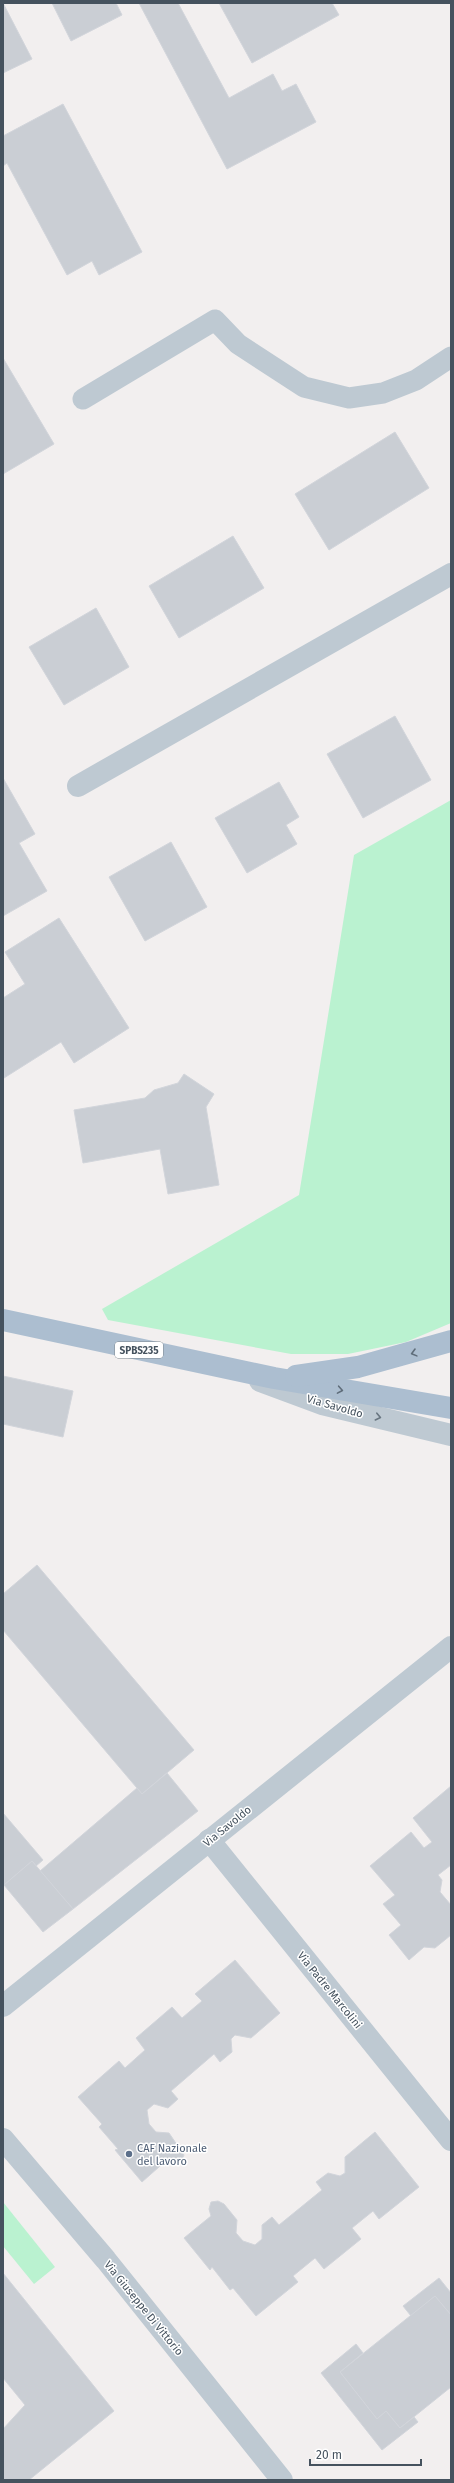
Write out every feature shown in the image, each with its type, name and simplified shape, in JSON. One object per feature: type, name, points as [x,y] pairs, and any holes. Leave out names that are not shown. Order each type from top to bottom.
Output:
[{"type":"main road","name":"SPBS235","points":[[3,1320],[274,1378],[451,1408]]},
{"type":"main road","name":"SPBS235","points":[[274,1378],[358,1367],[427,1349],[451,1340]]},
{"type":"street","points":[[78,786],[451,574]]},
{"type":"street","name":"Via Savoldo","points":[[221,1367],[322,1404],[451,1435]]},
{"type":"street","name":"Via Savoldo","points":[[3,2006],[451,1647]]},
{"type":"street","name":"Via Padre Marcolini","points":[[209,1840],[451,2140]]},
{"type":"street","name":"Via Giuseppe Di Vittorio","points":[[3,2139],[110,2266],[277,2478]]},
{"type":"lane","points":[[83,399],[215,320],[238,344],[304,387],[349,398],[383,393],[416,380],[451,357]]},
{"type":"green space","points":[[451,800],[451,1323],[406,1342],[348,1354],[291,1354],[108,1320],[102,1309],[299,1195],[354,855]]},
{"type":"green space","points":[[3,2202],[55,2267],[34,2284],[3,2246]]},
{"type":"building","points":[[3,3],[32,59],[3,73]]},
{"type":"building","points":[[52,3],[116,3],[122,15],[71,41]]},
{"type":"building","points":[[139,3],[178,3],[229,98],[273,74],[282,91],[296,84],[316,122],[227,169]]},
{"type":"building","points":[[219,3],[332,3],[339,15],[252,63]]},
{"type":"building","points":[[63,104],[142,252],[99,275],[92,261],[67,275],[7,163],[3,166],[3,136]]},
{"type":"building","points":[[3,358],[54,444],[3,474]]},
{"type":"building","points":[[395,432],[429,488],[329,550],[295,494]]},
{"type":"building","points":[[233,536],[264,588],[179,638],[149,586]]},
{"type":"building","points":[[96,608],[129,667],[64,705],[29,647]]},
{"type":"building","points":[[395,716],[431,780],[363,818],[327,754]]},
{"type":"building","points":[[3,778],[35,834],[19,843],[47,891],[3,916]]},
{"type":"building","points":[[279,782],[299,817],[286,825],[297,844],[247,873],[215,818]]},
{"type":"building","points":[[171,842],[207,907],[145,941],[109,877]]},
{"type":"building","points":[[59,918],[129,1028],[74,1063],[61,1042],[4,1078],[3,998],[25,984],[5,952]]},
{"type":"building","points":[[184,1074],[214,1094],[206,1107],[219,1185],[168,1194],[160,1149],[83,1163],[74,1110],[145,1098],[154,1090],[178,1083]]},
{"type":"building","points":[[3,1376],[73,1391],[63,1437],[3,1424]]},
{"type":"building","points":[[37,1565],[194,1750],[142,1794],[3,1630],[3,1594]]},
{"type":"building","points":[[167,1773],[198,1811],[73,1909],[40,1871],[137,1788],[142,1794]]},
{"type":"building","points":[[451,1786],[451,1865],[438,1875],[442,1880],[440,1892],[451,1905],[451,1935],[435,1948],[424,1947],[409,1960],[389,1935],[401,1925],[383,1904],[395,1895],[370,1866],[411,1832],[424,1848],[432,1842],[413,1818]]},
{"type":"building","points":[[3,1813],[43,1860],[36,1866],[32,1861],[4,1885]]},
{"type":"building","points":[[32,1861],[73,1909],[43,1932],[4,1885]]},
{"type":"building","points":[[235,1960],[280,2013],[251,2038],[235,2035],[231,2039],[232,2052],[220,2062],[214,2054],[171,2091],[178,2099],[168,2108],[154,2104],[147,2110],[149,2124],[156,2132],[169,2133],[184,2155],[181,2162],[174,2163],[168,2159],[142,2182],[115,2150],[118,2149],[99,2127],[102,2124],[78,2097],[119,2061],[125,2068],[145,2050],[136,2038],[172,2007],[182,2018],[202,2001],[195,1994]]},
{"type":"building","points":[[375,2132],[419,2187],[379,2219],[373,2211],[352,2228],[361,2239],[324,2269],[315,2258],[293,2276],[298,2282],[256,2316],[233,2288],[230,2290],[212,2267],[210,2270],[184,2238],[211,2216],[209,2209],[211,2202],[218,2201],[224,2204],[237,2220],[236,2233],[243,2241],[255,2245],[262,2239],[262,2225],[272,2217],[279,2225],[322,2190],[316,2182],[328,2173],[340,2176],[345,2173],[345,2157]]},
{"type":"building","points":[[3,2273],[114,2411],[29,2480],[3,2480],[3,2429],[25,2405],[3,2378]]},
{"type":"building","points":[[439,2278],[451,2293],[451,2315],[435,2296],[411,2316],[403,2306]]},
{"type":"building","points":[[435,2296],[451,2315],[451,2387],[400,2428],[386,2411],[377,2419],[340,2372]]},
{"type":"building","points":[[356,2344],[363,2353],[340,2372],[377,2419],[386,2411],[400,2428],[414,2417],[418,2422],[382,2450],[321,2373]]},
{"type":"place","name":"CAF Nazionale del lavoro","points":[[129,2154]]}]
